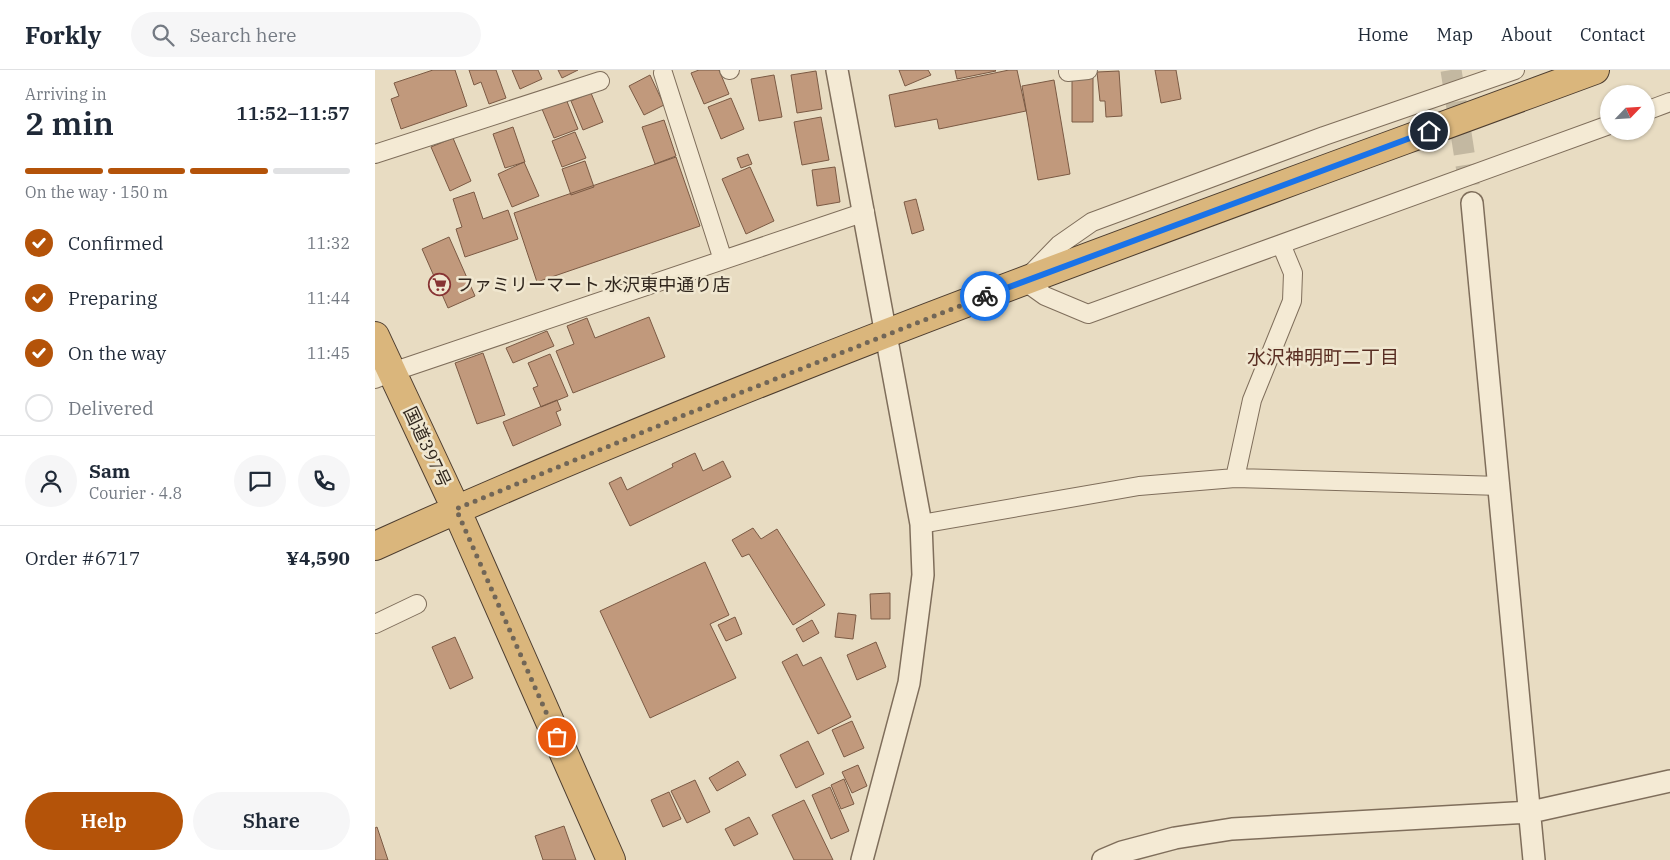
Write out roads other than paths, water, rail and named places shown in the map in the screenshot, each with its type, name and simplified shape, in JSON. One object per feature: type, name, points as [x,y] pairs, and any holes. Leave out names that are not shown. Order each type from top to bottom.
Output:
[{"type":"highway","points":[[375,546],[456,509],[885,335],[1024,281],[1595,70]]},
{"type":"highway","name":"国道397号","points":[[375,336],[383,376],[456,509],[611,860]]},
{"type":"street","points":[[837,70],[865,212],[885,335],[921,524],[923,576],[909,684],[862,860]]},
{"type":"street","points":[[1068,72],[1088,70]]},
{"type":"street","points":[[1515,70],[1324,136],[1093,222],[1059,245],[1024,281],[1045,296],[1088,314],[1600,128]]},
{"type":"street","points":[[663,73],[723,260]]},
{"type":"street","points":[[375,154],[600,81]]},
{"type":"street","points":[[1655,108],[1670,102]]},
{"type":"street","points":[[1472,203],[1531,812],[1534,860]]},
{"type":"street","points":[[383,376],[865,212]]},
{"type":"street","points":[[1235,478],[1252,400],[1291,301],[1293,273],[1281,244]]},
{"type":"street","points":[[921,524],[1139,486],[1235,478],[1500,486]]},
{"type":"street","points":[[375,624],[417,604]]},
{"type":"street","points":[[1103,860],[1122,852],[1175,838],[1232,829],[1531,812],[1670,781]]},
{"type":"tunnel","points":[[1451,70],[1472,203]]},
{"type":"place","name":"ファミリーマート 水沢東中通り店","points":[[440,285]]},
{"type":"district","name":"水沢神明町二丁目","points":[[1323,357]]}]
